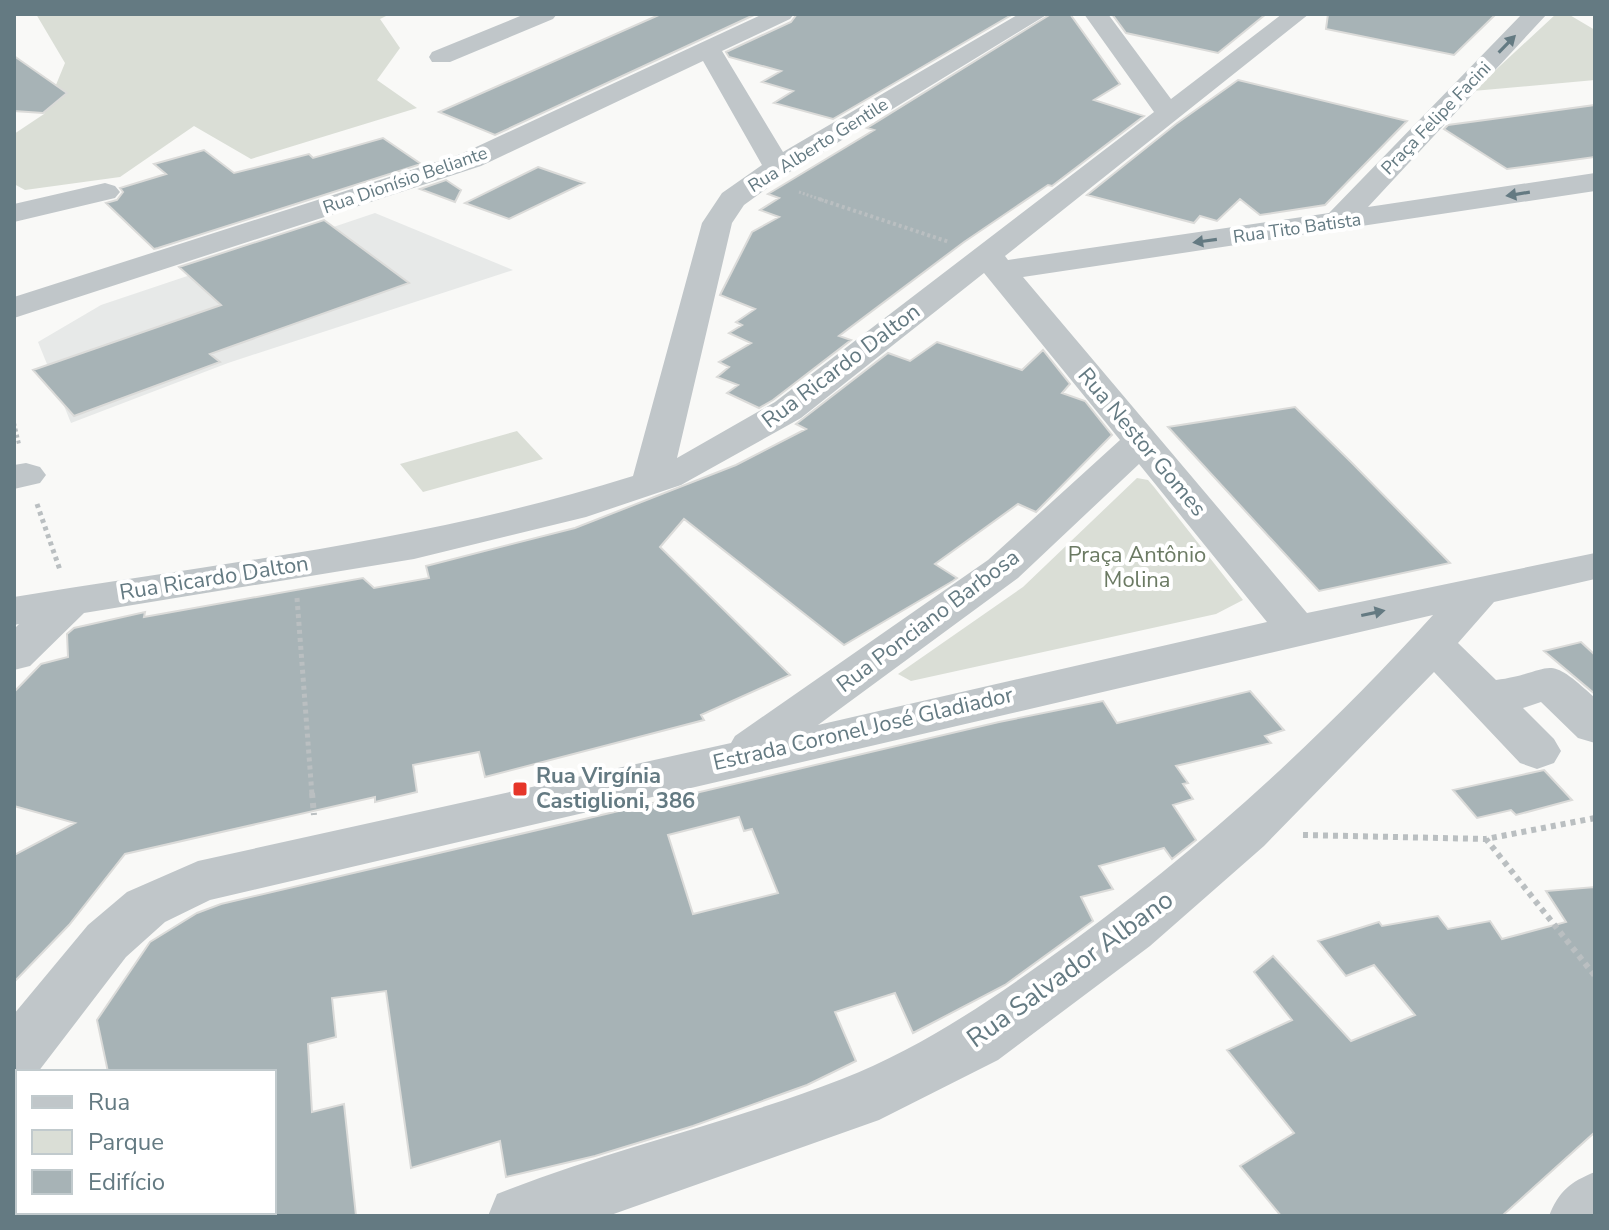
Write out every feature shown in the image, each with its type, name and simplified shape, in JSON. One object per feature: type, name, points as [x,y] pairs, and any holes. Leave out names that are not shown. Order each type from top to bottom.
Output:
[{"type":"street","points":[[441,57],[545,14]]},
{"type":"street","name":"Rua Dionísio Beliante","points":[[14,308],[471,160],[782,14]]},
{"type":"street","name":"Rua Alberto Gentile","points":[[651,483],[717,223],[733,199],[769,173],[1036,14]]},
{"type":"street","points":[[1096,14],[1169,115]]},
{"type":"street","name":"Rua Ricardo Dalton","points":[[14,611],[493,530],[651,483],[739,440],[788,410],[993,263],[1169,115],[1297,14]]},
{"type":"street","name":"Praça Felipe Facini","points":[[1337,222],[1535,14]]},
{"type":"street","points":[[709,50],[769,173]]},
{"type":"street","name":"Rua Tito Batista","points":[[993,263],[1337,222],[1595,182]]},
{"type":"street","points":[[14,213],[105,192]]},
{"type":"street","name":"Rua Nestor Gomes","points":[[993,263],[1297,630]]},
{"type":"street","name":"Rua Ponciano Barbosa","points":[[740,757],[1003,569],[1142,440]]},
{"type":"street","name":"Estrada Coronel José Gladiador","points":[[14,1058],[107,941],[146,907],[198,882],[317,852],[740,757],[916,721],[1297,630],[1595,566]]},
{"type":"street","name":"Rua Salvador Albano","points":[[520,1216],[858,1101],[977,1042],[1131,930],[1246,832],[1400,681],[1479,591]]},
{"type":"street","points":[[14,655],[71,601]]},
{"type":"street","points":[[1433,644],[1537,751]]},
{"type":"street","points":[[1486,698],[1515,694],[1549,682],[1595,726]]},
{"type":"street","points":[[1581,1216],[1595,1203]]},
{"type":"path","points":[[769,173],[993,263]]},
{"type":"path","points":[[14,423],[20,476],[71,601]]},
{"type":"path","points":[[294,566],[317,852]]},
{"type":"path","points":[[1246,832],[1347,838],[1486,839],[1595,818]]},
{"type":"path","points":[[1486,839],[1595,976]]},
{"type":"shaded area","points":[[375,213],[513,270],[228,363],[71,423],[38,342],[101,305]]},
{"type":"green space","points":[[36,14],[390,14],[380,19],[400,48],[377,80],[417,108],[251,159],[194,126],[120,177],[25,190],[14,184],[14,134],[44,114],[65,63]]},
{"type":"green space","points":[[1556,14],[1568,14],[1595,30],[1595,80],[1473,91]]},
{"type":"green space","points":[[517,431],[543,459],[423,492],[400,464]]},
{"type":"green space","name":"Praça Antônio Molina","points":[[1137,478],[1148,480],[1243,600],[1216,614],[911,681],[898,674],[1023,587]]},
{"type":"building","points":[[661,14],[756,14],[495,135],[439,112]]},
{"type":"building","points":[[797,14],[1013,14],[833,119],[774,103],[793,91],[762,82],[781,71],[729,57],[726,52],[791,22]]},
{"type":"building","points":[[1051,14],[1070,14],[1120,84],[1094,100],[1144,116],[1052,186],[1048,185],[964,242],[839,336],[851,340],[773,400],[759,408],[727,393],[738,385],[717,377],[729,367],[719,362],[751,343],[729,333],[742,325],[736,322],[755,309],[720,295],[752,232],[779,217],[760,210],[779,198],[768,194],[874,130],[867,128]]},
{"type":"building","points":[[1112,14],[1266,14],[1218,53],[1126,33]]},
{"type":"building","points":[[1328,14],[1496,14],[1454,55],[1326,29]]},
{"type":"building","points":[[14,56],[67,93],[43,113],[14,111]]},
{"type":"building","points":[[1238,80],[1407,121],[1325,205],[1260,215],[1240,199],[1217,221],[1200,216],[1194,223],[1087,195],[1176,124]]},
{"type":"building","points":[[1595,105],[1595,157],[1507,169],[1444,129],[1448,125]]},
{"type":"building","points":[[383,138],[421,164],[154,249],[106,203],[117,200],[123,192],[120,188],[166,174],[154,164],[204,150],[234,173],[309,154],[313,158]]},
{"type":"building","points":[[538,167],[584,183],[509,219],[465,203]]},
{"type":"building","points":[[446,180],[461,190],[455,202],[420,189]]},
{"type":"building","points":[[324,220],[409,283],[210,354],[220,362],[74,416],[33,370],[221,305],[179,267]]},
{"type":"building","points":[[937,342],[1022,370],[1043,350],[1070,384],[1062,393],[1085,401],[1112,435],[1036,512],[1018,504],[935,564],[957,578],[953,581],[844,645],[684,519],[660,547],[790,675],[701,715],[704,720],[485,777],[479,752],[413,765],[417,792],[375,802],[375,797],[125,854],[69,925],[14,982],[14,855],[75,823],[14,806],[14,692],[41,664],[68,657],[67,634],[74,628],[145,612],[144,617],[363,578],[374,588],[429,578],[426,566],[575,528],[736,465],[806,429],[796,424],[888,353],[910,361]]},
{"type":"building","points":[[1295,407],[1450,563],[1319,591],[1168,427]]},
{"type":"building","points":[[1581,642],[1595,655],[1595,694],[1544,651]]},
{"type":"building","points":[[1250,691],[1284,730],[1265,736],[1271,743],[1176,766],[1188,783],[1183,784],[1193,799],[1173,805],[1196,840],[1172,859],[1164,848],[1099,866],[1113,889],[1081,897],[1093,921],[1005,985],[913,1033],[895,993],[835,1012],[856,1061],[807,1085],[693,1126],[595,1156],[506,1177],[500,1141],[411,1168],[386,991],[332,998],[336,1037],[308,1044],[312,1112],[344,1104],[356,1216],[274,1216],[276,1070],[108,1070],[97,1020],[150,942],[197,913],[221,904],[999,722],[1103,701],[1117,723]],"holes":[[[739,817],[744,831],[752,829],[778,893],[693,914],[668,835]]]},
{"type":"building","points":[[1544,770],[1572,800],[1516,815],[1511,810],[1477,818],[1453,790]]},
{"type":"building","points":[[1595,887],[1595,1132],[1502,1216],[1281,1216],[1240,1166],[1294,1133],[1227,1050],[1292,1020],[1254,972],[1273,956],[1351,1041],[1415,1015],[1374,965],[1346,976],[1318,941],[1379,922],[1382,926],[1438,916],[1448,929],[1490,921],[1502,939],[1566,922],[1546,891]]},
{"type":"place","name":"Rua Virgínia Castiglioni, 386","points":[[520,789]]}]
